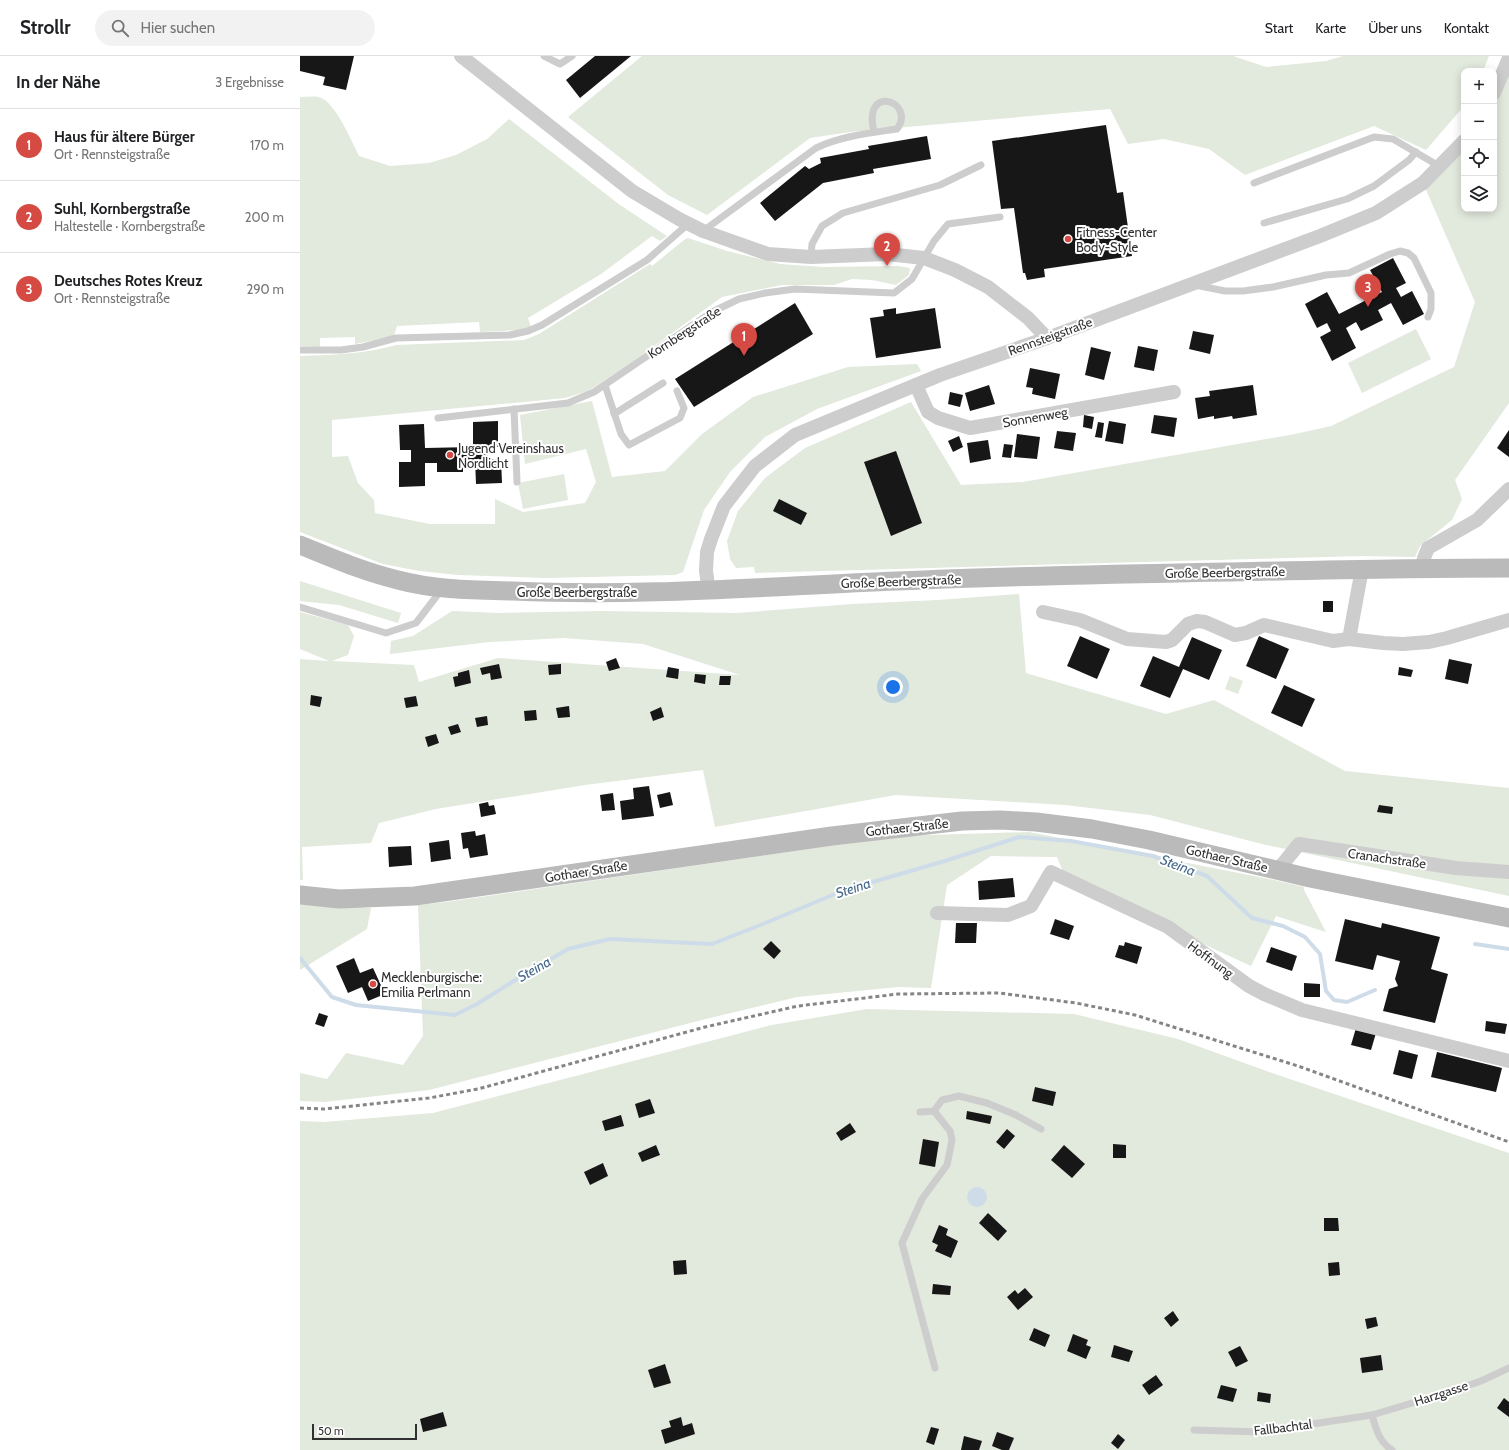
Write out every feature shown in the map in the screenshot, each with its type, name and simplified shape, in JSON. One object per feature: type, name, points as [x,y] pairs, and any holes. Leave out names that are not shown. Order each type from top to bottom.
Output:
[{"type":"main road","name":"Große Beerbergstraße","points":[[300,545],[369,572],[399,580],[444,587],[552,593],[709,591],[882,581],[1018,576],[1422,568],[1509,568]]},
{"type":"main road","name":"Gothaer Straße","points":[[300,895],[339,899],[415,896],[801,840],[962,821],[1000,820],[1036,822],[1092,829],[1149,840],[1310,878],[1509,918]]},
{"type":"street","points":[[461,56],[632,191],[688,224],[703,231],[768,254],[811,257],[887,254],[924,258],[955,270],[988,287],[1028,318],[1046,338]]},
{"type":"street","points":[[1497,86],[1509,58]]},
{"type":"street","name":"Rennsteigstraße","points":[[709,591],[706,571],[707,552],[724,506],[755,466],[795,436],[916,385],[1320,236],[1376,213],[1423,183],[1461,144]]},
{"type":"street","name":"Sonnenweg","points":[[916,385],[928,412],[938,418],[970,428],[1174,392]]},
{"type":"street","points":[[1422,568],[1428,548],[1478,520],[1509,489]]},
{"type":"street","points":[[1349,638],[1362,569]]},
{"type":"street","points":[[1043,612],[1080,620],[1127,639],[1166,642],[1172,640],[1188,624],[1197,621],[1205,622],[1235,635],[1246,633],[1264,625],[1333,641],[1349,638],[1403,644],[1429,642],[1509,620]]},
{"type":"street","name":"Cranachstraße","points":[[1278,870],[1299,844],[1456,868],[1509,872]]},
{"type":"street","name":"Hoffnung","points":[[938,913],[1008,915],[1031,906],[1051,872],[1168,927],[1249,986],[1302,1010],[1509,1061]]},
{"type":"lane","points":[[544,56],[560,64],[572,56]]},
{"type":"lane","points":[[703,231],[816,148],[828,142],[874,132],[897,129],[901,124],[901,115],[896,104],[882,101],[874,107],[871,117],[874,132]]},
{"type":"lane","points":[[1254,183],[1374,138],[1393,139],[1439,166]]},
{"type":"lane","points":[[1264,223],[1347,199],[1374,186],[1409,160],[1416,152]]},
{"type":"lane","points":[[811,257],[812,244],[822,226],[843,213],[940,185],[981,166]]},
{"type":"lane","name":"Kornbergstraße","points":[[438,418],[568,403],[594,392],[712,312],[739,299],[765,292],[794,289],[894,294],[912,279],[934,241],[948,224],[1000,217]]},
{"type":"lane","points":[[300,350],[341,350],[363,347],[396,338],[510,335],[528,331],[542,325],[647,260],[688,224]]},
{"type":"lane","points":[[1191,284],[1225,291],[1244,291],[1273,287],[1326,275],[1349,273],[1390,254],[1400,251],[1408,253],[1414,258],[1431,292],[1431,309],[1428,316]]},
{"type":"lane","points":[[614,414],[663,383]]},
{"type":"lane","points":[[605,385],[621,434],[629,445],[680,418],[684,408],[677,391]]},
{"type":"lane","points":[[514,409],[517,482]]},
{"type":"lane","points":[[300,607],[386,632],[416,623],[444,587]]},
{"type":"lane","points":[[920,1112],[934,1111],[942,1100],[959,1096],[987,1103],[1016,1115],[1041,1128]]},
{"type":"lane","points":[[934,1111],[950,1131],[952,1140],[947,1165],[922,1199],[902,1243],[935,1368]]},
{"type":"lane","name":"Harzgasse","points":[[1372,1414],[1449,1392],[1481,1381],[1509,1368]]},
{"type":"lane","points":[[1372,1414],[1377,1434],[1387,1447],[1392,1450]]},
{"type":"lane","name":"Fallbachtal","points":[[1194,1430],[1259,1432],[1372,1414]]},
{"type":"shaded area","points":[[642,56],[1233,56],[1266,67],[1326,61],[1343,56],[1489,56],[1484,68],[1461,68],[1461,109],[1426,150],[1374,126],[1245,175],[1209,149],[1164,139],[1128,144],[1110,109],[850,132],[810,138],[707,215],[668,195],[568,117]]},
{"type":"shaded area","points":[[1509,58],[1509,403],[1455,480],[1462,499],[1452,520],[1420,546],[1415,557],[1362,556],[755,573],[754,567],[736,568],[730,559],[727,541],[738,511],[765,478],[805,448],[911,402],[961,485],[1023,482],[1295,434],[1331,426],[1454,367],[1475,302],[1423,183],[1461,144],[1461,212],[1497,212],[1497,86]]},
{"type":"shaded area","points":[[300,97],[319,97],[325,100],[337,114],[359,156],[390,166],[429,163],[456,155],[487,139],[509,119],[620,205],[667,236],[660,241],[652,236],[601,274],[528,318],[531,327],[520,330],[480,332],[479,322],[397,326],[394,336],[355,344],[355,337],[320,338],[320,347],[300,346]]},
{"type":"shaded area","points":[[688,238],[727,251],[780,264],[823,267],[898,266],[910,268],[909,275],[896,285],[872,280],[852,279],[834,285],[782,285],[722,297],[632,362],[588,391],[565,398],[332,420],[332,457],[348,456],[358,483],[374,500],[375,513],[430,524],[495,524],[495,499],[523,512],[585,503],[596,482],[586,449],[525,464],[520,415],[592,401],[612,477],[665,471],[702,434],[753,397],[848,367],[917,364],[921,371],[817,409],[765,437],[730,472],[704,510],[683,572],[675,575],[546,578],[458,575],[419,571],[383,564],[300,532],[300,356],[360,352],[396,345],[524,340],[539,334],[650,264],[652,266]]},
{"type":"shaded area","points":[[1416,329],[1431,359],[1362,393],[1348,363]]},
{"type":"shaded area","points":[[564,474],[568,500],[523,509],[518,483]]},
{"type":"shaded area","points":[[300,581],[401,613],[398,623],[339,605],[300,601]]},
{"type":"shaded area","points":[[1019,594],[1026,673],[1166,714],[1214,700],[1345,771],[1509,788],[1509,896],[1266,845],[1150,815],[1065,805],[896,795],[715,827],[703,770],[585,785],[436,809],[379,823],[371,843],[302,847],[303,880],[300,880],[300,659],[329,661],[300,649],[300,612],[348,625],[354,636],[348,655],[332,661],[414,665],[419,682],[498,658],[740,675],[643,644],[564,638],[489,642],[390,654],[391,641],[413,636],[452,611],[497,613],[601,611],[737,613],[852,604]]},
{"type":"shaded area","points":[[1230,676],[1243,681],[1238,694],[1225,689]]},
{"type":"shaded area","points":[[1029,832],[1304,887],[1304,890],[1326,932],[1276,916],[1251,966],[1067,881],[1057,857],[991,856],[947,885],[931,988],[898,987],[797,997],[429,1090],[324,1102],[300,1101],[300,1073],[327,1079],[346,1053],[403,1065],[423,1036],[418,905],[897,836]]},
{"type":"shaded area","points":[[300,904],[371,908],[367,929],[300,970]]},
{"type":"shaded area","points":[[867,1009],[1074,1014],[1178,1039],[1275,1074],[1509,1153],[1509,1450],[300,1450],[300,1121],[324,1122],[433,1113],[772,1025]]},
{"type":"water","points":[[977,1187],[984,1190],[987,1197],[984,1204],[977,1207],[970,1204],[967,1197],[970,1190]]},
{"type":"building","points":[[300,56],[354,56],[346,90],[323,85],[325,77],[300,71]]},
{"type":"building","points":[[595,56],[631,56],[580,98],[566,80]]},
{"type":"building","points":[[1106,125],[1117,193],[1123,192],[1132,256],[1044,269],[1045,277],[1027,280],[1025,273],[1023,273],[1014,208],[1001,209],[992,141]]},
{"type":"building","points":[[927,136],[931,159],[873,169],[874,173],[823,183],[775,221],[760,203],[805,166],[809,169],[821,163],[820,158],[869,149],[868,146]]},
{"type":"building","points":[[1393,258],[1406,283],[1396,288],[1401,297],[1412,291],[1424,314],[1403,325],[1391,303],[1378,310],[1383,320],[1361,331],[1356,322],[1346,328],[1356,348],[1332,361],[1320,337],[1331,331],[1327,323],[1317,328],[1305,304],[1327,292],[1339,314],[1382,292],[1370,270]]},
{"type":"building","points":[[795,303],[813,334],[694,407],[675,379]]},
{"type":"building","points":[[896,308],[896,314],[935,308],[941,348],[876,358],[870,318],[884,316],[883,310]]},
{"type":"building","points":[[1193,331],[1214,335],[1210,354],[1189,349]]},
{"type":"building","points":[[1138,346],[1158,350],[1154,371],[1134,367]]},
{"type":"building","points":[[1091,347],[1111,352],[1104,380],[1085,375]]},
{"type":"building","points":[[1030,368],[1060,374],[1055,399],[1032,394],[1033,388],[1026,387]]},
{"type":"building","points":[[989,385],[995,404],[970,411],[965,393]]},
{"type":"building","points":[[1253,385],[1257,415],[1233,419],[1232,416],[1214,419],[1214,416],[1198,419],[1195,398],[1210,396],[1209,391]]},
{"type":"building","points":[[950,392],[963,395],[960,407],[948,404]]},
{"type":"building","points":[[1084,415],[1094,417],[1092,429],[1083,427]]},
{"type":"building","points":[[1154,415],[1177,418],[1174,437],[1151,433]]},
{"type":"building","name":"Jugend Vereinshaus Nordlicht","points":[[498,421],[498,447],[488,447],[488,459],[501,459],[502,483],[476,484],[475,460],[470,461],[470,466],[463,466],[463,472],[437,472],[437,463],[425,463],[425,486],[399,487],[399,462],[411,462],[411,450],[400,450],[399,425],[424,424],[425,448],[473,447],[473,422]]},
{"type":"building","points":[[1109,421],[1126,424],[1123,444],[1105,441]]},
{"type":"building","points":[[1098,422],[1104,423],[1102,438],[1095,437]]},
{"type":"building","points":[[1509,430],[1509,457],[1497,448]]},
{"type":"building","points":[[1057,431],[1076,433],[1073,451],[1054,448]]},
{"type":"building","points":[[1017,434],[1040,437],[1037,459],[1014,457]]},
{"type":"building","points":[[959,436],[963,447],[953,452],[948,441]]},
{"type":"building","points":[[988,440],[991,459],[970,463],[967,443]]},
{"type":"building","points":[[1004,444],[1013,445],[1011,458],[1002,457]]},
{"type":"building","points":[[896,451],[922,523],[891,536],[864,462]]},
{"type":"building","points":[[779,499],[807,513],[801,525],[773,511]]},
{"type":"building","points":[[1323,601],[1333,601],[1333,612],[1323,612]]},
{"type":"building","points":[[1080,636],[1110,649],[1097,679],[1067,666]]},
{"type":"building","points":[[1259,636],[1289,649],[1276,679],[1246,666]]},
{"type":"building","points":[[1192,637],[1222,650],[1209,680],[1183,669],[1170,698],[1140,686],[1153,656],[1179,667]]},
{"type":"building","points":[[616,658],[620,668],[609,671],[606,662]]},
{"type":"building","points":[[1449,659],[1472,664],[1468,684],[1445,679]]},
{"type":"building","points":[[499,664],[502,678],[491,680],[490,673],[482,675],[480,668]]},
{"type":"building","points":[[561,664],[561,674],[549,675],[548,665]]},
{"type":"building","points":[[668,667],[679,669],[678,679],[666,677]]},
{"type":"building","points":[[1399,667],[1413,670],[1411,677],[1398,675]]},
{"type":"building","points":[[469,670],[471,683],[455,687],[453,677],[458,676],[458,673]]},
{"type":"building","points":[[695,674],[706,675],[705,684],[694,682]]},
{"type":"building","points":[[720,676],[731,676],[730,685],[719,685]]},
{"type":"building","points":[[1284,685],[1315,699],[1302,727],[1271,713]]},
{"type":"building","points":[[311,695],[322,697],[320,707],[310,705]]},
{"type":"building","points":[[416,696],[418,706],[406,708],[404,698]]},
{"type":"building","points":[[569,706],[570,717],[558,718],[556,708]]},
{"type":"building","points":[[661,707],[664,717],[653,721],[650,712]]},
{"type":"building","points":[[536,710],[537,720],[525,721],[524,711]]},
{"type":"building","points":[[487,716],[488,725],[477,727],[475,718]]},
{"type":"building","points":[[458,724],[461,732],[451,735],[448,727]]},
{"type":"building","points":[[436,734],[439,743],[428,747],[425,737]]},
{"type":"building","points":[[649,786],[654,816],[622,820],[620,801],[634,799],[633,788]]},
{"type":"building","points":[[670,792],[673,805],[660,808],[657,795]]},
{"type":"building","points":[[613,793],[615,810],[602,811],[600,795]]},
{"type":"building","points":[[488,802],[489,806],[494,805],[496,814],[481,817],[479,804]]},
{"type":"building","points":[[1379,805],[1393,807],[1392,814],[1377,812]]},
{"type":"building","points":[[475,831],[476,836],[485,834],[488,855],[470,858],[468,848],[463,849],[461,833]]},
{"type":"building","points":[[449,840],[451,859],[431,862],[429,843]]},
{"type":"building","points":[[411,846],[412,865],[389,867],[388,847]]},
{"type":"building","points":[[1013,878],[1015,897],[979,900],[978,881]]},
{"type":"building","points":[[1055,919],[1074,926],[1069,940],[1050,934]]},
{"type":"building","points":[[1345,919],[1381,928],[1382,923],[1440,937],[1431,969],[1448,974],[1435,1023],[1383,1011],[1389,989],[1398,986],[1395,979],[1400,961],[1377,955],[1373,970],[1335,961]]},
{"type":"building","points":[[956,923],[977,923],[976,943],[955,943]]},
{"type":"building","points":[[771,941],[781,951],[774,959],[763,949]]},
{"type":"building","points":[[1125,942],[1142,947],[1137,964],[1115,957],[1119,945],[1124,946]]},
{"type":"building","points":[[1271,947],[1297,956],[1292,971],[1266,962]]},
{"type":"building","points":[[354,958],[360,973],[373,968],[385,994],[368,1001],[362,987],[348,993],[336,966]]},
{"type":"building","points":[[1304,983],[1320,984],[1320,997],[1304,997]]},
{"type":"building","points":[[319,1013],[328,1016],[324,1027],[315,1024]]},
{"type":"building","points":[[1486,1021],[1507,1024],[1505,1034],[1485,1031]]},
{"type":"building","points":[[1356,1028],[1376,1033],[1371,1050],[1351,1045]]},
{"type":"building","points":[[1399,1050],[1418,1055],[1412,1079],[1393,1074]]},
{"type":"building","points":[[1437,1052],[1502,1068],[1496,1092],[1431,1077]]},
{"type":"building","points":[[1035,1087],[1056,1092],[1053,1106],[1032,1101]]},
{"type":"building","points":[[650,1099],[655,1113],[639,1118],[635,1104]]},
{"type":"building","points":[[967,1111],[992,1116],[990,1124],[966,1119]]},
{"type":"building","points":[[621,1115],[624,1126],[605,1131],[602,1121]]},
{"type":"building","points":[[850,1123],[856,1132],[841,1141],[836,1133]]},
{"type":"building","points":[[1007,1129],[1015,1136],[1004,1149],[996,1142]]},
{"type":"building","points":[[923,1139],[939,1142],[935,1167],[919,1164]]},
{"type":"building","points":[[1113,1144],[1126,1145],[1126,1158],[1113,1158]]},
{"type":"building","points":[[656,1145],[660,1155],[642,1162],[638,1153]]},
{"type":"building","points":[[1064,1145],[1085,1164],[1072,1178],[1051,1160]]},
{"type":"building","points":[[603,1163],[608,1176],[590,1185],[584,1172]]},
{"type":"building","points":[[988,1213],[1007,1231],[998,1241],[979,1223]]},
{"type":"building","points":[[1324,1218],[1338,1218],[1339,1231],[1324,1231]]},
{"type":"building","points":[[939,1225],[948,1229],[946,1235],[958,1241],[951,1258],[935,1251],[938,1245],[932,1242]]},
{"type":"building","points":[[686,1260],[687,1274],[674,1275],[673,1261]]},
{"type":"building","points":[[1339,1262],[1340,1275],[1329,1276],[1328,1263]]},
{"type":"building","points":[[933,1284],[951,1286],[950,1295],[932,1294]]},
{"type":"building","points":[[1025,1288],[1033,1297],[1018,1310],[1007,1297],[1015,1290],[1018,1294]]},
{"type":"building","points":[[1173,1311],[1179,1320],[1171,1327],[1164,1318]]},
{"type":"building","points":[[1376,1317],[1378,1326],[1367,1329],[1365,1319]]},
{"type":"building","points":[[1034,1328],[1050,1335],[1045,1347],[1029,1340]]},
{"type":"building","points":[[1073,1334],[1088,1340],[1086,1345],[1091,1347],[1086,1359],[1067,1351]]},
{"type":"building","points":[[1114,1345],[1133,1351],[1129,1362],[1111,1357]]},
{"type":"building","points":[[1240,1346],[1248,1361],[1236,1367],[1228,1352]]},
{"type":"building","points":[[1381,1355],[1383,1370],[1362,1373],[1360,1358]]},
{"type":"building","points":[[665,1364],[671,1383],[654,1388],[648,1370]]},
{"type":"building","points":[[1156,1375],[1163,1385],[1149,1395],[1142,1385]]},
{"type":"building","points":[[1221,1385],[1237,1389],[1233,1402],[1217,1398]]},
{"type":"building","points":[[1258,1392],[1271,1394],[1270,1403],[1257,1401]]},
{"type":"building","points":[[1504,1398],[1509,1402],[1509,1417],[1497,1408]]},
{"type":"building","points":[[443,1412],[447,1426],[423,1432],[420,1419]]},
{"type":"building","points":[[681,1417],[683,1426],[692,1423],[695,1434],[665,1444],[661,1430],[671,1427],[669,1421]]},
{"type":"building","points":[[931,1427],[939,1429],[934,1445],[926,1442]]},
{"type":"building","points":[[997,1432],[1014,1438],[1009,1450],[1002,1450],[992,1446]]},
{"type":"building","points":[[1118,1434],[1125,1440],[1118,1449],[1111,1443]]},
{"type":"building","points":[[964,1436],[982,1441],[979,1450],[961,1450]]},
{"type":"waterway","name":"Steina","points":[[300,958],[332,997],[356,1005],[455,1015],[477,1004],[568,949],[610,939],[712,944],[842,891],[948,860],[1019,837],[1071,841],[1153,856],[1207,876],[1252,918],[1283,926],[1305,937],[1320,954],[1326,991],[1334,1000],[1347,1002],[1375,990]]},
{"type":"waterway","name":"Steina","points":[[1475,944],[1509,949]]},
{"type":"railway","points":[[300,1108],[324,1109],[429,1098],[478,1089],[705,1027],[798,1006],[898,994],[999,993],[1076,1003],[1135,1015],[1298,1066],[1509,1142]]},
{"type":"place","name":"Fitness-Center Body-Style","points":[[1068,239]]},
{"type":"place","name":"Suhl, Kornbergstraße","points":[[887,266]]},
{"type":"place","name":"Deutsches Rotes Kreuz","points":[[1368,307]]},
{"type":"place","name":"Haus für ältere Bürger","points":[[744,356]]},
{"type":"place","name":"Jugend Vereinshaus Nordlicht","points":[[450,455]]},
{"type":"place","name":"Mecklenburgische: Emilia Perlmann","points":[[373,984]]}]
